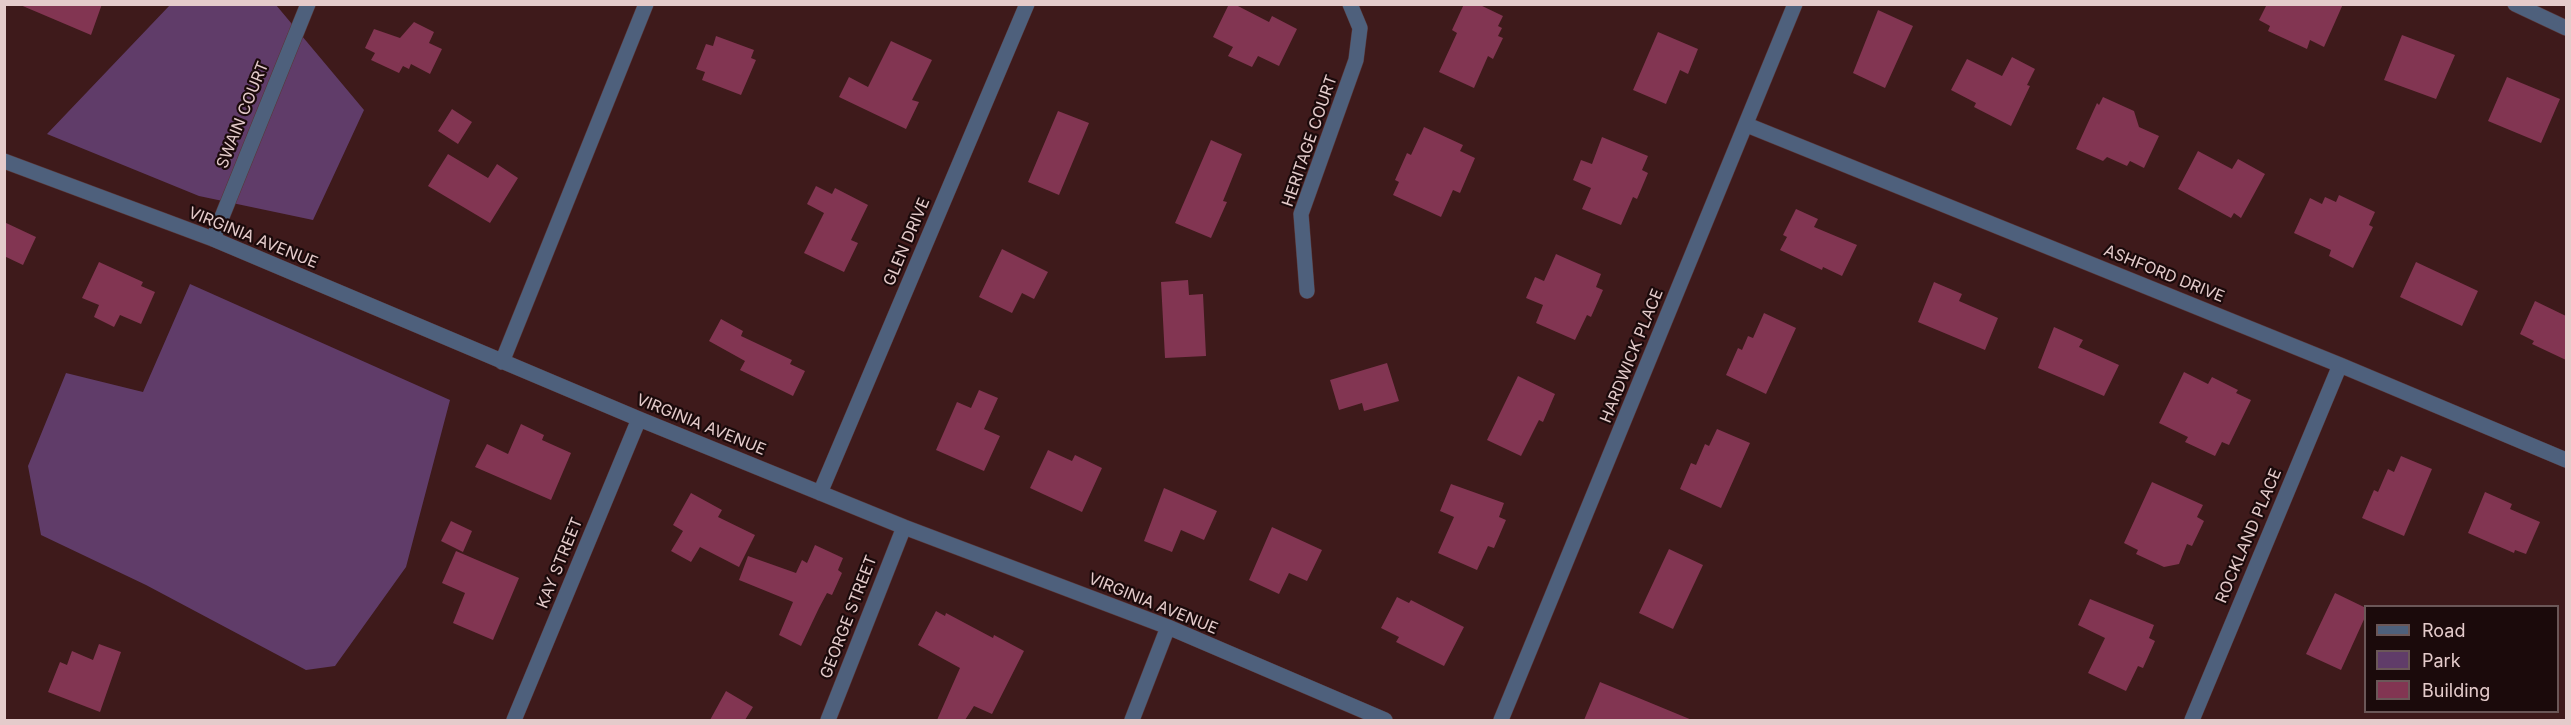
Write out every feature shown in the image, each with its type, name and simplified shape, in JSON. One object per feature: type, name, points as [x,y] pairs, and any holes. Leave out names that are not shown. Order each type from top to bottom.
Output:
[{"type":"street","name":"SWAIN COURT","points":[[213,239],[308,4]]},
{"type":"street","points":[[502,362],[646,4]]},
{"type":"street","name":"GLEN DRIVE","points":[[820,493],[1027,4]]},
{"type":"street","name":"HERITAGE COURT","points":[[1307,291],[1301,214],[1356,60],[1360,28],[1350,4]]},
{"type":"street","name":"HARDWICK PLACE","points":[[1501,720],[1795,4]]},
{"type":"street","points":[[2515,4],[2566,28]]},
{"type":"street","name":"ASHFORD DRIVE","points":[[1747,125],[2340,365],[2566,460]]},
{"type":"street","name":"VIRGINIA AVENUE","points":[[4,161],[213,239],[639,419],[904,527],[1168,627],[1384,720]]},
{"type":"street","name":"ROCKLAND PLACE","points":[[2192,720],[2340,365]]},
{"type":"street","name":"KAY STREET","points":[[514,720],[639,419]]},
{"type":"street","name":"GEORGE STREET","points":[[828,720],[904,527]]},
{"type":"street","points":[[1132,720],[1168,627]]},
{"type":"green space","points":[[170,5],[276,5],[364,110],[313,220],[199,196],[47,134]]},
{"type":"green space","points":[[190,284],[450,400],[406,567],[335,666],[306,670],[146,585],[41,535],[28,466],[66,373],[143,392]]},
{"type":"building","points":[[18,4],[102,4],[91,35]]},
{"type":"building","points":[[1229,4],[1234,4],[1269,22],[1272,16],[1297,29],[1279,66],[1258,56],[1252,67],[1228,56],[1233,47],[1213,37]]},
{"type":"building","points":[[1464,4],[1478,4],[1503,16],[1498,26],[1502,28],[1498,36],[1503,38],[1493,59],[1488,56],[1474,88],[1439,72],[1457,33],[1452,30]]},
{"type":"building","points":[[2267,4],[2343,4],[2324,47],[2310,40],[2307,49],[2268,31],[2270,26],[2259,20]]},
{"type":"building","points":[[1878,10],[1913,26],[1885,88],[1853,73]]},
{"type":"building","points":[[414,22],[434,32],[429,43],[442,49],[430,74],[411,64],[409,69],[403,66],[399,73],[371,60],[375,53],[365,48],[374,29],[400,38]]},
{"type":"building","points":[[1658,32],[1698,49],[1688,74],[1680,70],[1666,104],[1633,90]]},
{"type":"building","points":[[2402,35],[2455,55],[2436,99],[2384,80]]},
{"type":"building","points":[[716,36],[754,50],[751,58],[756,60],[741,95],[702,80],[705,72],[696,69],[706,44],[713,46]]},
{"type":"building","points":[[891,41],[932,60],[912,100],[919,102],[906,129],[839,97],[849,77],[868,87]]},
{"type":"building","points":[[2012,57],[2035,69],[2027,85],[2030,86],[2011,126],[1974,107],[1976,103],[1951,90],[1967,59],[2002,76]]},
{"type":"building","points":[[2507,77],[2560,99],[2541,143],[2488,121]]},
{"type":"building","points":[[2103,97],[2134,111],[2139,127],[2159,136],[2144,168],[2130,161],[2127,166],[2107,157],[2103,161],[2076,149],[2097,103],[2099,105]]},
{"type":"building","points":[[452,109],[472,122],[458,144],[438,131]]},
{"type":"building","points":[[1058,111],[1089,123],[1059,195],[1028,182]]},
{"type":"building","points":[[1424,127],[1463,145],[1460,151],[1475,158],[1460,193],[1453,190],[1441,217],[1393,195],[1399,182],[1395,180],[1407,153],[1411,155]]},
{"type":"building","points":[[1602,137],[1648,156],[1642,170],[1648,173],[1637,199],[1633,197],[1621,225],[1582,209],[1591,188],[1573,180],[1581,160],[1592,164]]},
{"type":"building","points":[[1211,140],[1242,154],[1223,201],[1227,202],[1211,238],[1175,223]]},
{"type":"building","points":[[2198,151],[2232,169],[2238,159],[2265,174],[2241,218],[2234,213],[2231,218],[2178,189]]},
{"type":"building","points":[[448,154],[488,178],[497,164],[518,178],[490,223],[428,186]]},
{"type":"building","points":[[816,186],[832,194],[835,188],[868,205],[851,240],[858,243],[844,272],[804,253],[824,213],[807,204]]},
{"type":"building","points":[[2339,195],[2375,212],[2369,225],[2373,227],[2353,268],[2329,256],[2331,250],[2294,233],[2310,198],[2322,204],[2325,197],[2336,202]]},
{"type":"building","points":[[1796,209],[1818,219],[1814,227],[1857,245],[1842,276],[1823,267],[1822,270],[1780,250],[1787,237],[1783,235]]},
{"type":"building","points":[[4,222],[36,237],[23,265],[4,256]]},
{"type":"building","points":[[1002,249],[1048,272],[1034,299],[1022,293],[1012,313],[979,297]]},
{"type":"building","points":[[1556,254],[1601,274],[1596,287],[1603,290],[1591,317],[1587,315],[1575,340],[1536,323],[1543,305],[1526,298],[1535,277],[1544,281]]},
{"type":"building","points":[[99,262],[143,282],[141,286],[155,292],[141,324],[120,315],[114,327],[94,317],[99,305],[82,298]]},
{"type":"building","points":[[2416,262],[2478,291],[2462,326],[2400,297]]},
{"type":"building","points":[[1188,280],[1189,295],[1203,294],[1206,356],[1165,358],[1161,282]]},
{"type":"building","points":[[1934,282],[1962,294],[1959,301],[1998,318],[1985,350],[1918,322]]},
{"type":"building","points":[[2535,301],[2566,316],[2566,360],[2532,344],[2534,341],[2520,334]]},
{"type":"building","points":[[1764,313],[1796,328],[1766,394],[1726,375],[1738,348],[1742,350],[1748,336],[1753,338]]},
{"type":"building","points":[[721,319],[743,331],[741,336],[792,360],[790,364],[805,371],[793,396],[740,370],[745,361],[709,341]]},
{"type":"building","points":[[2054,327],[2083,340],[2079,347],[2119,365],[2104,396],[2038,368]]},
{"type":"building","points":[[1387,363],[1399,401],[1364,411],[1362,403],[1339,410],[1330,380]]},
{"type":"building","points":[[2184,372],[2208,384],[2212,377],[2238,390],[2236,393],[2251,400],[2229,445],[2222,442],[2215,456],[2185,442],[2188,437],[2159,423]]},
{"type":"building","points":[[1518,376],[1555,394],[1543,422],[1539,420],[1521,456],[1487,440]]},
{"type":"building","points":[[979,390],[998,398],[984,429],[1000,436],[984,471],[936,450],[957,402],[971,408]]},
{"type":"building","points":[[521,424],[544,435],[542,440],[571,453],[551,500],[475,467],[487,444],[508,454]]},
{"type":"building","points":[[1717,429],[1750,443],[1721,508],[1680,489],[1691,463],[1696,465],[1705,444],[1709,446]]},
{"type":"building","points":[[1048,450],[1072,461],[1075,455],[1102,468],[1082,512],[1030,488]]},
{"type":"building","points":[[2401,456],[2432,469],[2404,536],[2362,518],[2374,490],[2378,492],[2388,469],[2394,472]]},
{"type":"building","points":[[2152,482],[2203,505],[2197,517],[2204,521],[2192,546],[2187,544],[2179,564],[2164,567],[2136,554],[2138,550],[2124,543]]},
{"type":"building","points":[[1451,484],[1504,503],[1499,517],[1506,520],[1494,548],[1488,546],[1477,570],[1438,553],[1454,517],[1440,511]]},
{"type":"building","points":[[1164,488],[1217,511],[1204,540],[1181,530],[1172,552],[1144,541]]},
{"type":"building","points":[[2485,492],[2512,504],[2510,509],[2540,522],[2526,554],[2515,550],[2514,553],[2468,533]]},
{"type":"building","points":[[691,493],[722,510],[718,517],[755,535],[739,567],[700,547],[691,562],[671,551],[683,531],[673,525]]},
{"type":"building","points":[[451,521],[472,531],[463,552],[441,541]]},
{"type":"building","points":[[1272,527],[1322,550],[1307,581],[1289,573],[1279,594],[1249,580]]},
{"type":"building","points":[[815,545],[843,558],[838,570],[842,573],[832,595],[827,593],[801,646],[779,635],[793,602],[739,580],[748,556],[796,573],[802,560],[807,563]]},
{"type":"building","points":[[1669,549],[1703,565],[1673,629],[1639,613]]},
{"type":"building","points":[[456,551],[519,578],[493,640],[453,623],[465,593],[442,583]]},
{"type":"building","points":[[2335,593],[2364,607],[2364,619],[2341,670],[2306,654]]},
{"type":"building","points":[[1397,597],[1409,603],[1411,600],[1464,627],[1444,666],[1396,642],[1399,637],[1381,628]]},
{"type":"building","points":[[2090,599],[2154,625],[2149,638],[2155,641],[2143,668],[2138,666],[2126,691],[2088,673],[2105,638],[2078,625]]},
{"type":"building","points":[[936,611],[945,616],[946,613],[993,638],[994,635],[1024,651],[992,714],[974,706],[965,720],[937,720],[960,668],[918,645]]},
{"type":"building","points":[[99,644],[121,652],[100,712],[48,692],[60,662],[67,665],[72,651],[93,660]]},
{"type":"building","points":[[1600,682],[1692,720],[1584,720]]},
{"type":"building","points":[[726,691],[753,707],[745,720],[710,720]]}]
